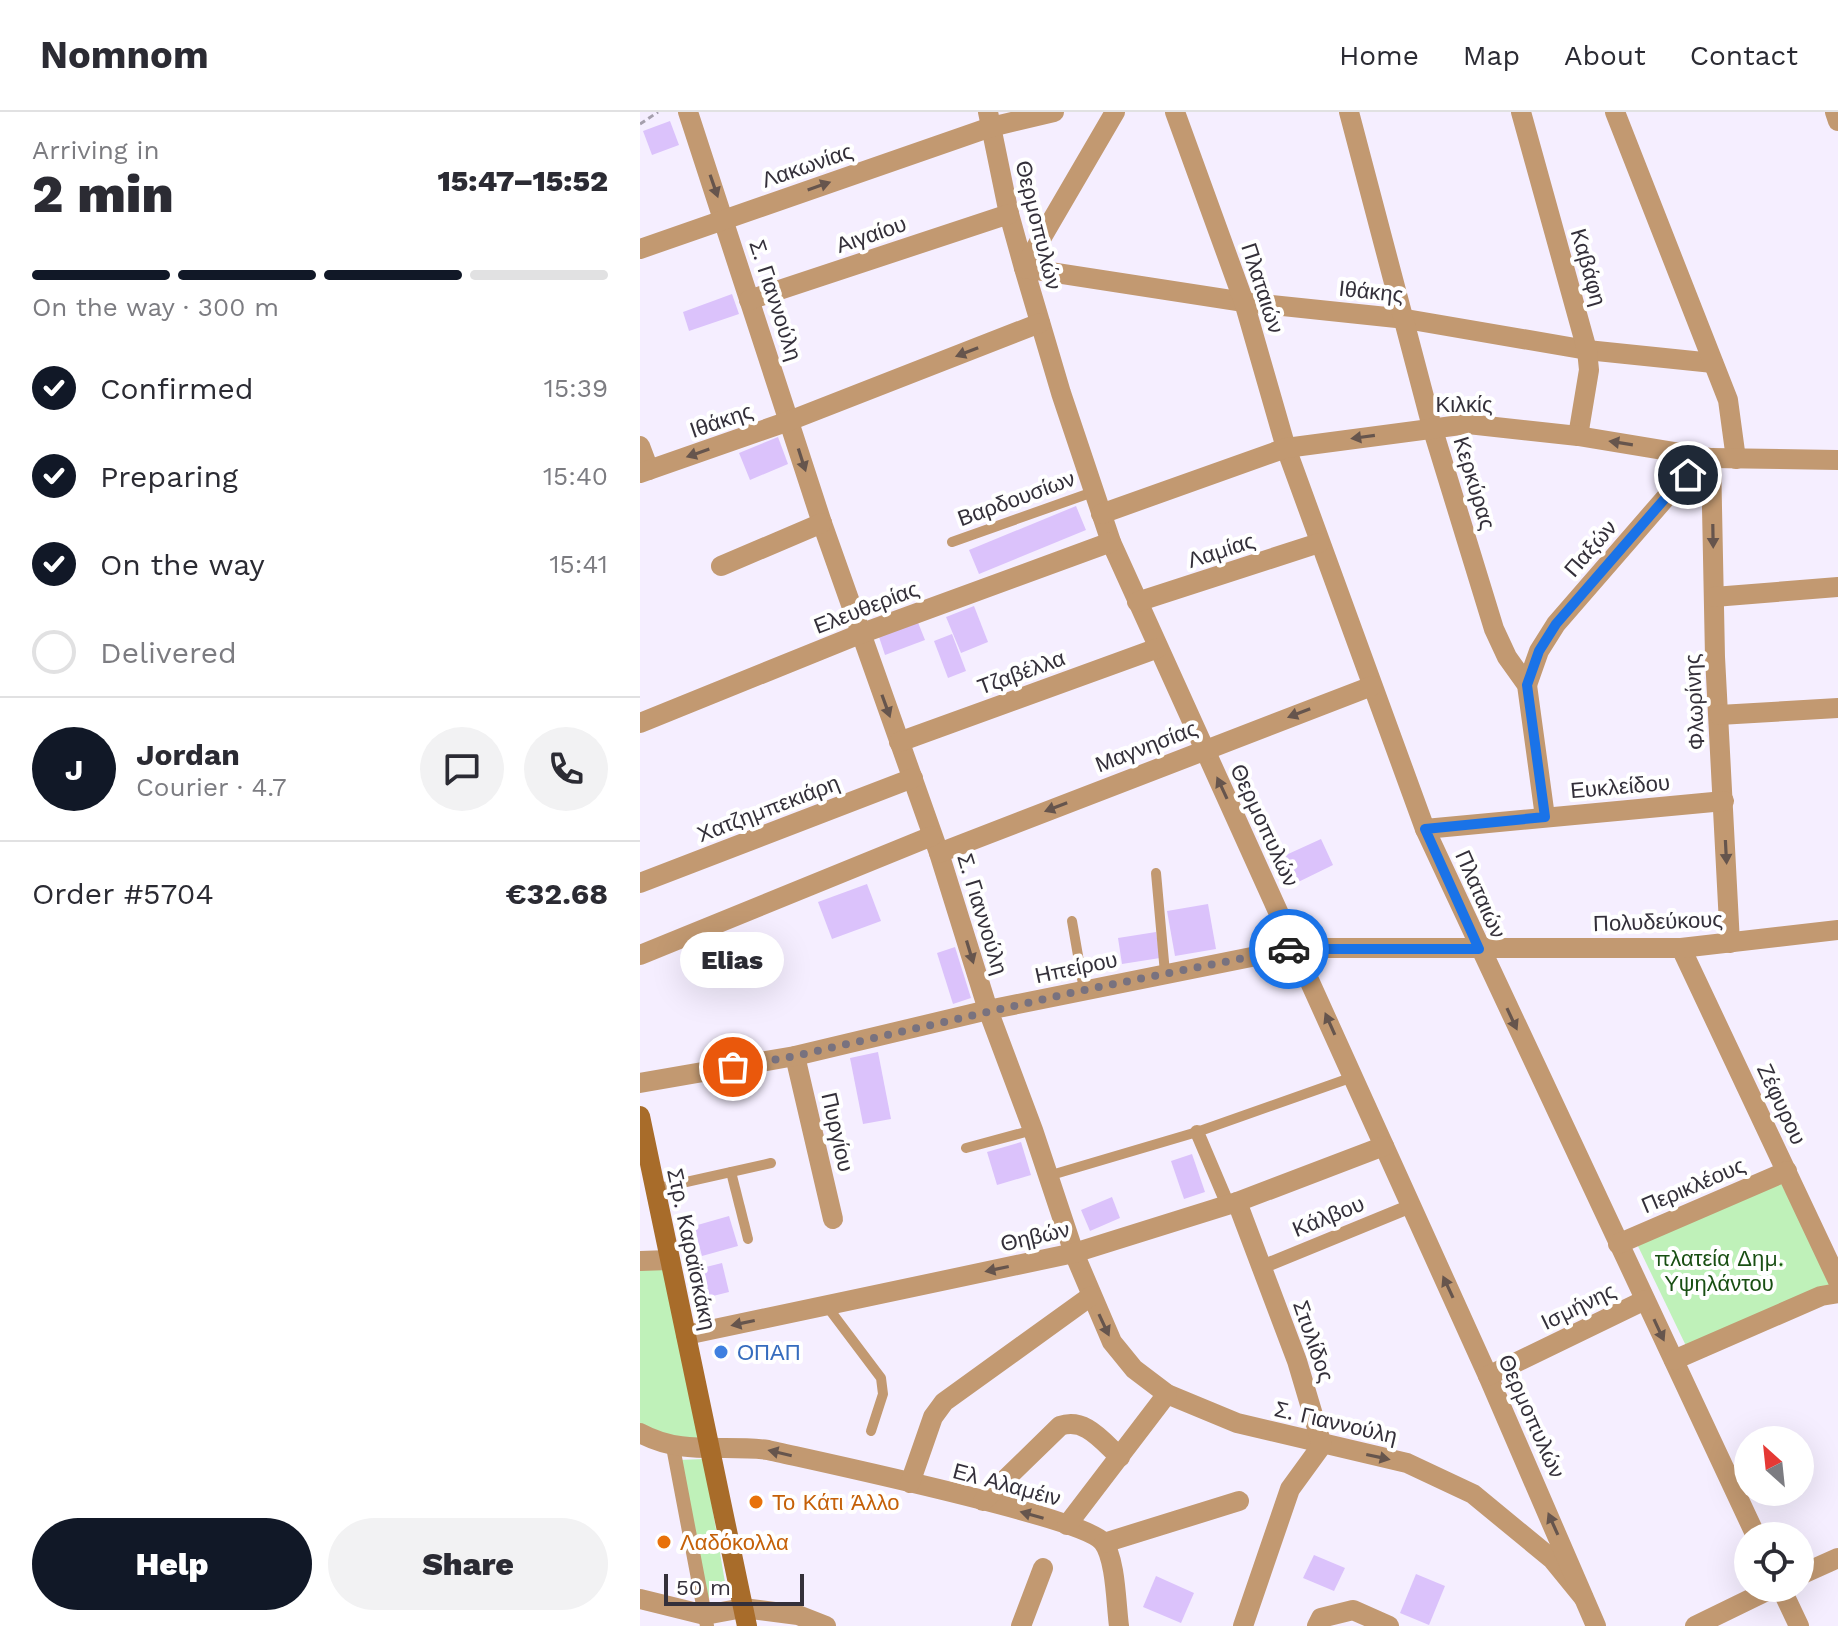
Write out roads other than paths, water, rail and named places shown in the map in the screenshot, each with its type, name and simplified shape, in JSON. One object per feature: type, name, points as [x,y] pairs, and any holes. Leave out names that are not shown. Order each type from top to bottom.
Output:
[{"type":"main road","name":"Στρ. Καραϊσκάκη","points":[[640,1116],[745,1617]]},
{"type":"street","name":"Σ. Γιαννούλη","points":[[688,112],[822,523],[936,844],[988,1010],[1074,1253],[1112,1342],[1134,1369],[1167,1394],[1237,1423],[1407,1463],[1473,1494],[1552,1559],[1583,1597]]},
{"type":"street","name":"Λακωνίας","points":[[640,249],[989,119],[1054,112]]},
{"type":"street","points":[[1024,268],[1115,112]]},
{"type":"street","name":"Πλαταιών","points":[[1175,112],[1244,302],[1286,448],[1319,543],[1425,829],[1749,1522]]},
{"type":"street","name":"Κερκύρας","points":[[1349,112],[1432,427],[1494,629],[1507,657],[1527,685],[1545,817]]},
{"type":"street","name":"Καβάφη","points":[[1521,112],[1587,350],[1589,370],[1578,436]]},
{"type":"street","points":[[1615,112],[1728,400],[1736,459]]},
{"type":"street","points":[[1835,112],[1838,121]]},
{"type":"street","name":"Θερμοπυλών","points":[[989,119],[1024,268],[1111,542],[1488,1376],[1596,1626]]},
{"type":"street","name":"Αιγαίου","points":[[749,300],[1009,214]]},
{"type":"street","name":"Ιθάκης","points":[[1024,268],[1244,302],[1406,319],[1587,350],[1713,363]]},
{"type":"street","name":"Ιθάκης","points":[[644,472],[789,421],[1040,323]]},
{"type":"street","name":"Κιλκίς","points":[[1101,514],[1286,448],[1468,424],[1578,436],[1711,458],[1838,460]]},
{"type":"street","points":[[640,446],[644,472]]},
{"type":"street","name":"Παξών","points":[[1527,685],[1539,651],[1556,624],[1668,495],[1711,458]]},
{"type":"street","name":"Φλωρίνης","points":[[1711,458],[1714,597],[1730,943]]},
{"type":"street","points":[[721,566],[822,523]]},
{"type":"street","name":"Ελευθερίας","points":[[640,723],[860,634],[1111,542]]},
{"type":"street","name":"Λαμίας","points":[[1137,602],[1319,543]]},
{"type":"street","points":[[1714,597],[1838,587]]},
{"type":"street","name":"Τζαβέλλα","points":[[899,742],[1158,648]]},
{"type":"street","name":"Μαγνησίας","points":[[640,955],[1372,686]]},
{"type":"street","points":[[1719,715],[1838,708]]},
{"type":"street","name":"Χατζημπεκιάρη","points":[[640,883],[913,778]]},
{"type":"street","name":"Ευκλείδου","points":[[1425,829],[1724,801]]},
{"type":"street","name":"Πολυδεύκους","points":[[1479,949],[1681,948],[1838,930]]},
{"type":"street","name":"Ηπείρου","points":[[640,1083],[795,1056],[988,1010],[1296,948],[1479,949]]},
{"type":"street","name":"Ζέφυρου","points":[[1681,948],[1838,1281]]},
{"type":"street","name":"Πυργίου","points":[[795,1056],[833,1219]]},
{"type":"street","name":"Στυλίδος","points":[[1197,1132],[1262,1267],[1297,1361],[1322,1445]]},
{"type":"street","name":"Θηβών","points":[[686,1335],[1074,1253],[1233,1204],[1384,1146]]},
{"type":"street","name":"Περικλέους","points":[[1618,1244],[1787,1171]]},
{"type":"street","name":"Κάλβου","points":[[1262,1267],[1411,1206]]},
{"type":"street","points":[[640,1261],[669,1260]]},
{"type":"street","points":[[1674,1360],[1821,1296],[1838,1293]]},
{"type":"street","points":[[910,1483],[933,1417],[944,1402],[1091,1296]]},
{"type":"street","name":"Ισμήνης","points":[[1488,1376],[1645,1300]]},
{"type":"street","points":[[1067,1525],[1167,1394]]},
{"type":"street","points":[[983,1501],[1060,1426],[1071,1422],[1083,1425],[1120,1457]]},
{"type":"street","points":[[640,1433],[673,1447],[706,1621]]},
{"type":"street","points":[[1243,1626],[1290,1489],[1322,1445]]},
{"type":"street","name":"Ελ Αλαμέιν","points":[[673,1447],[768,1450],[983,1501],[1096,1535],[1104,1543]]},
{"type":"street","points":[[1119,1626],[1111,1561],[1104,1543],[1239,1501]]},
{"type":"street","points":[[1814,1569],[1838,1558]]},
{"type":"street","points":[[1021,1626],[1043,1568]]},
{"type":"street","points":[[640,1599],[706,1621],[798,1615],[826,1626]]},
{"type":"street","points":[[1695,1626],[1744,1602]]},
{"type":"street","points":[[1788,1602],[1799,1626]]},
{"type":"street","points":[[1319,1622],[1353,1610],[1389,1626]]},
{"type":"lane","name":"Βαρδουσίων","points":[[952,542],[1093,492]]},
{"type":"lane","points":[[1156,873],[1165,973]]},
{"type":"lane","points":[[1072,921],[1084,990]]},
{"type":"lane","points":[[1048,1176],[1197,1132],[1353,1077]]},
{"type":"lane","points":[[966,1148],[1033,1130]]},
{"type":"lane","points":[[655,1189],[771,1163]]},
{"type":"lane","points":[[731,1172],[748,1239]]},
{"type":"lane","points":[[826,1305],[881,1378],[883,1394],[871,1431]]},
{"type":"place","name":"Elias","points":[[733,1067]]},
{"type":"place","name":"ΟΠΑΠ","points":[[721,1352]]},
{"type":"place","name":"Το Κάτι Άλλο","points":[[756,1502]]},
{"type":"place","name":"Λαδόκολλα","points":[[664,1542]]},
{"type":"park label","name":"πλατεία Δημ. Υψηλάντου","points":[[1719,1270]]}]
